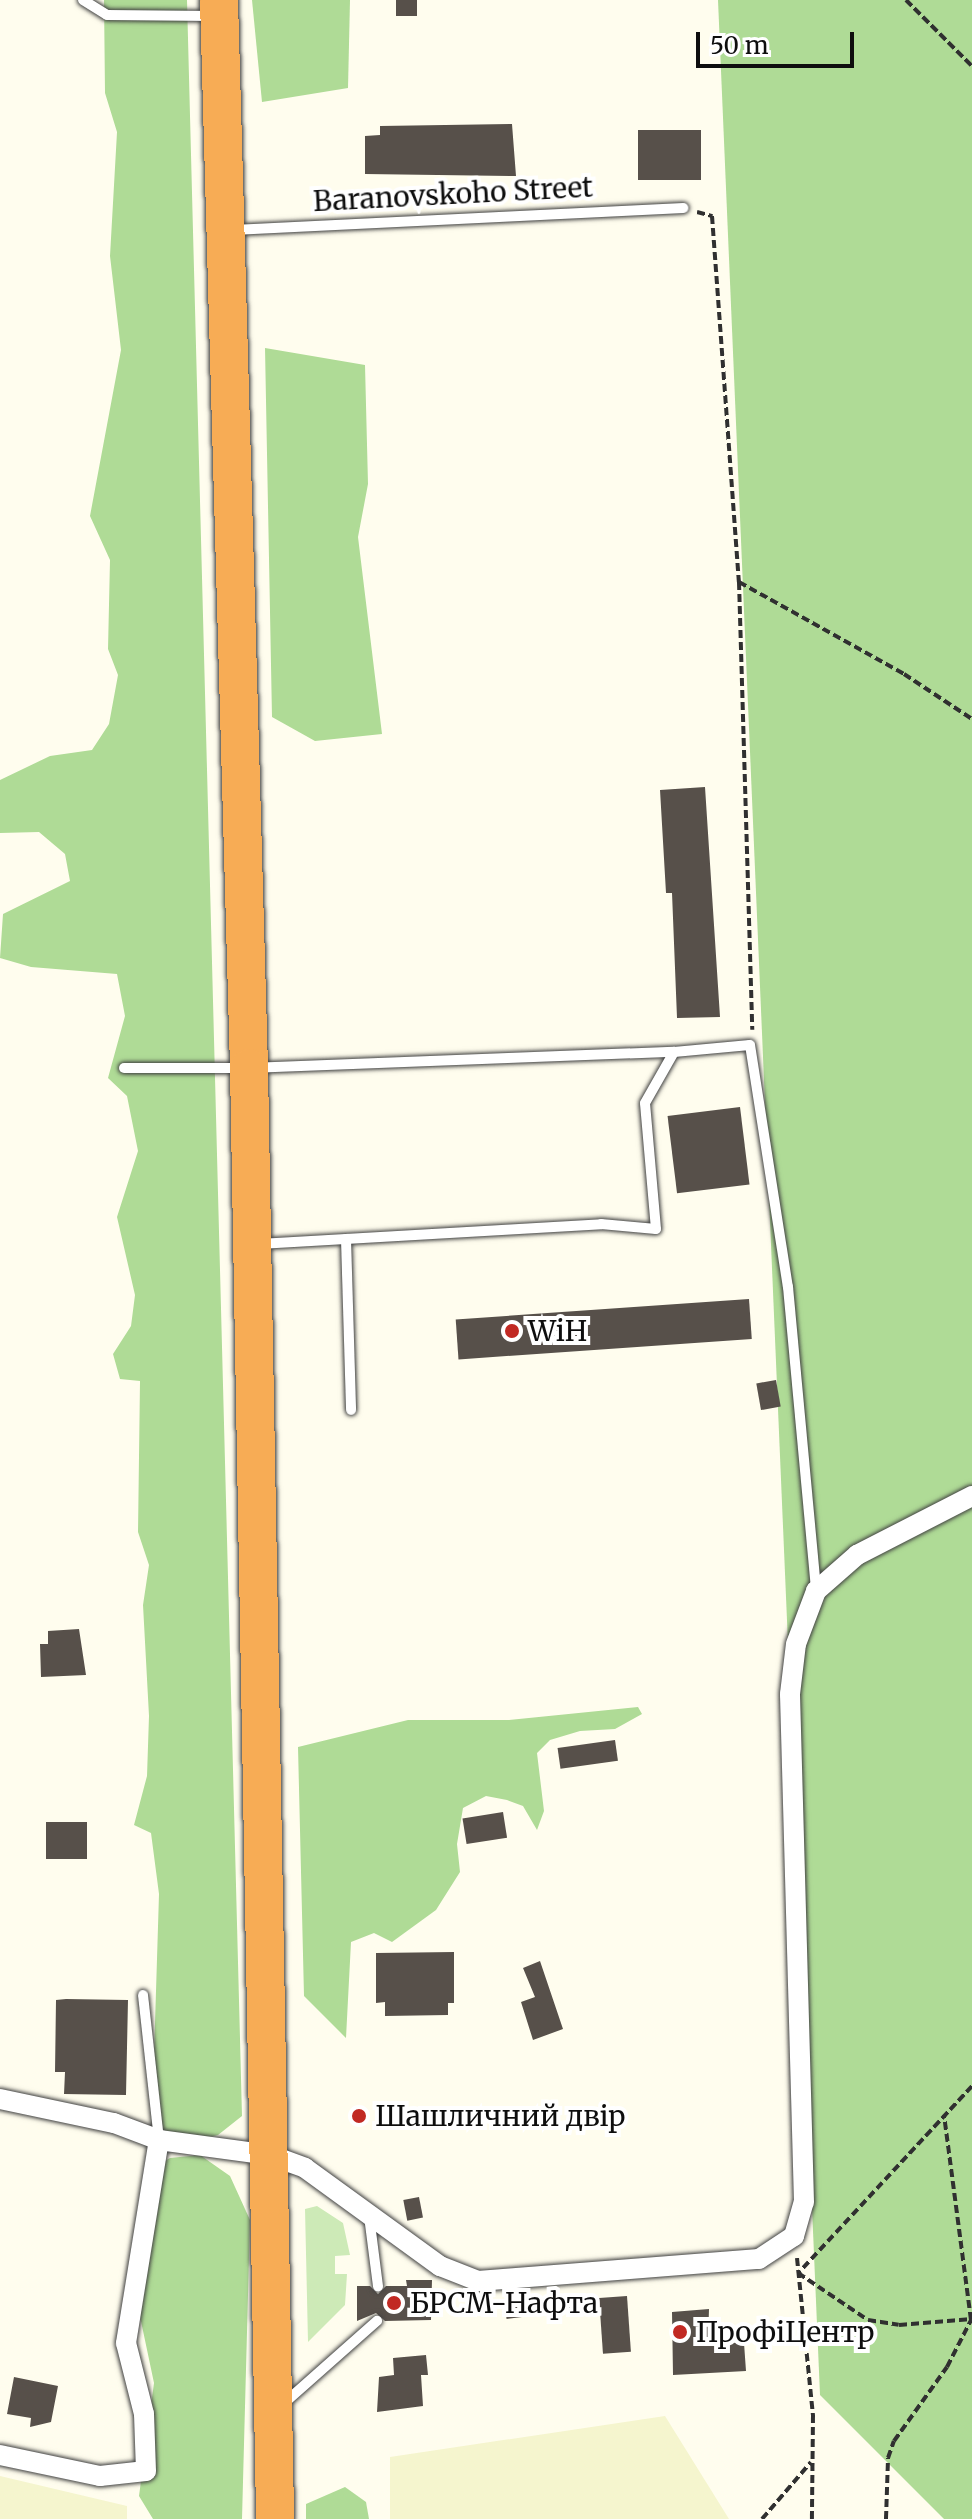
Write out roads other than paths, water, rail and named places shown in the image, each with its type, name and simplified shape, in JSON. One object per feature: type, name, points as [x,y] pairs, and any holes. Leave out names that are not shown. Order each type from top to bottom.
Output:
[{"type":"highway","points":[[219,8],[249,1068],[275,2519]]},
{"type":"street","points":[[0,2099],[114,2123],[159,2140],[270,2155],[305,2168],[440,2266],[478,2281],[759,2259],[794,2236],[804,2202],[790,1694],[796,1644],[816,1591],[857,1555],[972,1496]]},
{"type":"street","points":[[0,2455],[100,2476],[146,2471],[144,2414],[126,2343],[159,2140]]},
{"type":"lane","points":[[83,0],[107,15],[219,8]]},
{"type":"lane","name":"Baranovskoho Street","points":[[227,231],[683,208]]},
{"type":"lane","points":[[124,1068],[249,1068],[674,1052],[750,1045],[788,1287],[816,1591]]},
{"type":"lane","points":[[250,1244],[601,1224],[656,1229],[645,1103],[674,1052]]},
{"type":"lane","points":[[346,1239],[351,1410]]},
{"type":"lane","points":[[143,1995],[159,2140]]},
{"type":"lane","points":[[369,2213],[378,2286]]},
{"type":"lane","points":[[274,2412],[377,2321]]},
{"type":"place","name":"WiH","points":[[512,1331]]},
{"type":"place","name":"Шашличний двір","points":[[359,2116]]},
{"type":"place","name":"БРСМ-Нафта","points":[[394,2303]]},
{"type":"place","name":"ПрофіЦентр","points":[[680,2332]]}]
